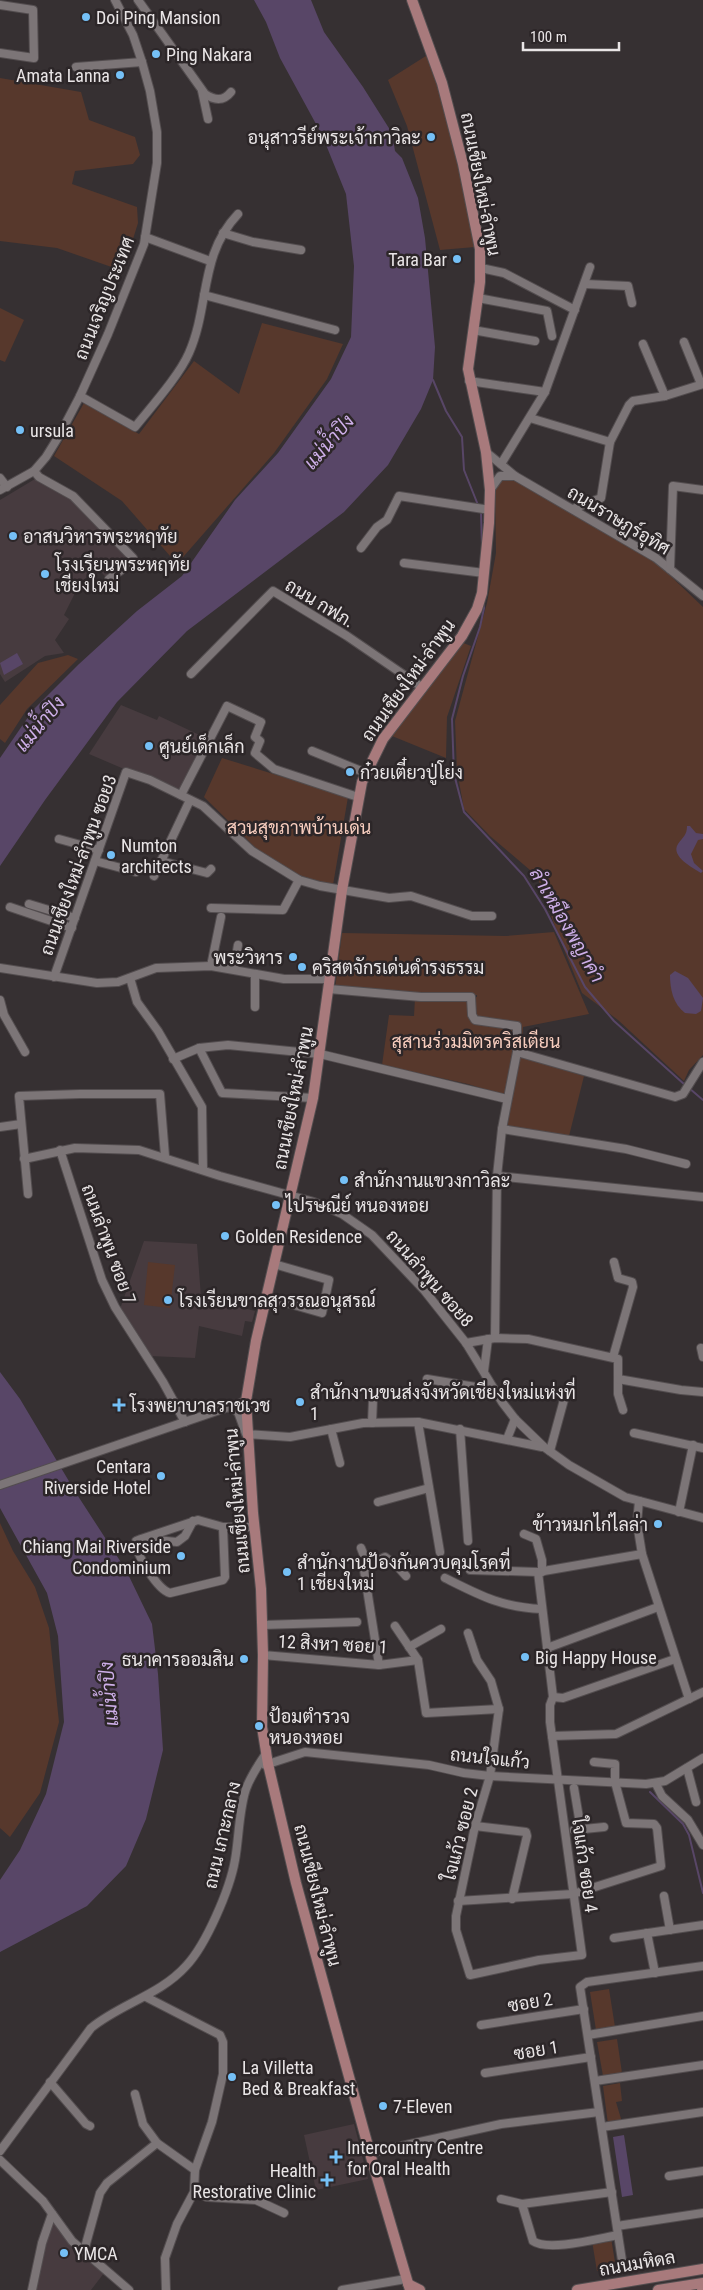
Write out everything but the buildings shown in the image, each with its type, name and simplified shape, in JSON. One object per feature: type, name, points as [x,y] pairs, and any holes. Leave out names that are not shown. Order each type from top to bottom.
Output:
[{"type":"main road","name":"ถนนเชียงใหม่-ลำพูน","points":[[407,2286],[263,1765],[266,1752],[262,1727],[262,1625],[258,1545],[254,1527],[246,1434],[246,1401],[266,1297],[313,1098],[342,890],[358,797],[366,773],[383,739],[462,636],[477,609],[482,593],[484,510],[490,490],[486,452],[469,381],[469,356],[481,268],[476,224],[442,83],[412,0]]},
{"type":"main road","name":"ถนนมหิดล","points":[[577,2290],[703,2269]]},
{"type":"main road","name":"ถนนมหิดล","points":[[658,2290],[703,2274]]},
{"type":"main road","name":"ถนนมหิดล","points":[[610,2290],[689,2280],[703,2283]]},
{"type":"main road","points":[[407,2286],[420,2290]]},
{"type":"street","points":[[115,2],[126,0]]},
{"type":"street","points":[[138,0],[205,94],[216,100],[224,98],[231,92]]},
{"type":"street","name":"ถนนเจริญประเทศ","points":[[4,489],[34,471],[46,457],[80,396],[142,251],[157,163],[157,146],[150,91],[142,62],[132,35],[115,2]]},
{"type":"street","points":[[0,5],[33,10],[34,58],[0,52]]},
{"type":"street","points":[[76,67],[142,62]]},
{"type":"street","points":[[201,90],[208,120]]},
{"type":"street","points":[[80,396],[135,427],[161,395],[189,354],[204,295],[210,261],[226,226],[238,214]]},
{"type":"street","points":[[223,233],[253,242],[301,250]]},
{"type":"street","points":[[145,237],[210,261]]},
{"type":"street","points":[[501,464],[545,392],[590,267]]},
{"type":"street","points":[[481,268],[504,272],[575,310]]},
{"type":"street","points":[[585,284],[628,286],[632,303]]},
{"type":"street","points":[[204,295],[335,330]]},
{"type":"street","points":[[478,298],[547,311],[552,336]]},
{"type":"street","points":[[473,330],[535,342]]},
{"type":"street","points":[[573,509],[600,498],[610,442],[629,405],[634,401],[665,396],[702,384],[684,342]]},
{"type":"street","points":[[643,344],[665,396]]},
{"type":"street","points":[[469,381],[545,392]]},
{"type":"street","points":[[530,418],[610,442]]},
{"type":"street","name":"ถนนราษฎร์อุทิศ","points":[[486,452],[516,476],[656,558],[703,596]]},
{"type":"street","points":[[34,471],[39,477],[73,496],[131,556],[133,560],[131,563],[110,579]]},
{"type":"street","points":[[490,490],[500,476],[516,476]]},
{"type":"street","points":[[0,478],[4,489]]},
{"type":"street","points":[[670,569],[672,486],[703,490]]},
{"type":"street","points":[[361,548],[377,527],[387,520],[398,496],[404,495],[484,510]]},
{"type":"street","points":[[404,563],[484,572]]},
{"type":"street","name":"ถนน กฟภ.","points":[[191,674],[273,590],[347,636],[423,688]]},
{"type":"street","points":[[181,795],[227,706],[261,722],[255,737],[260,741],[255,753],[274,768],[358,797]]},
{"type":"street","points":[[312,751],[366,773]]},
{"type":"street","name":"ถนนเชียงใหม่-ลำพูน ซอย3","points":[[54,977],[126,772],[150,780],[204,806],[252,851],[299,880],[390,898],[411,896],[472,916],[492,916]]},
{"type":"street","points":[[154,876],[190,800]]},
{"type":"street","points":[[59,839],[98,850]]},
{"type":"street","points":[[95,861],[136,872]]},
{"type":"street","points":[[161,861],[207,873],[211,869]]},
{"type":"street","points":[[211,908],[283,910],[299,880]]},
{"type":"street","points":[[29,904],[75,918]]},
{"type":"street","points":[[10,907],[72,928]]},
{"type":"street","points":[[211,966],[221,917]]},
{"type":"street","points":[[234,970],[238,945]]},
{"type":"street","points":[[0,968],[108,983],[130,978],[156,968],[211,966],[284,979],[421,997],[471,997],[472,1015],[475,1020],[517,1026],[517,1052],[502,1129],[497,1176],[492,1339],[484,1371]]},
{"type":"street","points":[[254,1007],[255,974]]},
{"type":"street","points":[[130,978],[137,1002],[158,1031],[202,1107],[203,1170]]},
{"type":"street","points":[[0,1000],[4,1015],[25,1052]]},
{"type":"street","points":[[173,1058],[199,1048],[228,1045],[320,1054],[507,1099]]},
{"type":"street","points":[[199,1048],[222,1093],[313,1098]]},
{"type":"street","points":[[517,1052],[675,1097],[683,1094],[703,1062]]},
{"type":"street","points":[[28,1194],[19,1096],[160,1094],[165,1156]]},
{"type":"street","points":[[0,1128],[22,1124]]},
{"type":"street","points":[[502,1129],[626,1149],[686,1164]]},
{"type":"street","name":"ถนนลำพูน ซอย8","points":[[24,1159],[75,1148],[139,1150],[165,1156],[203,1170],[328,1207],[342,1214],[372,1235],[424,1290],[466,1343],[494,1390],[515,1419],[547,1449]]},
{"type":"street","name":"ถนนลำพูน ซอย 7","points":[[60,1150],[102,1280],[127,1328],[163,1382],[185,1422]]},
{"type":"street","points":[[497,1176],[703,1197]]},
{"type":"street","points":[[614,1262],[618,1278],[632,1282],[633,1287],[616,1358],[618,1394],[623,1410]]},
{"type":"street","points":[[266,1297],[322,1313],[329,1280],[274,1264]]},
{"type":"street","name":"ถนนลำพูน ซอย8","points":[[466,1343],[492,1339],[528,1339],[616,1358]]},
{"type":"street","points":[[701,1348],[703,1357]]},
{"type":"street","points":[[427,1379],[494,1390]]},
{"type":"street","points":[[618,1379],[703,1392]]},
{"type":"street","points":[[227,1408],[243,1396],[248,1387]]},
{"type":"street","points":[[547,1449],[565,1396]]},
{"type":"street","points":[[372,1423],[373,1399]]},
{"type":"street","points":[[0,1485],[246,1401]]},
{"type":"street","points":[[227,1408],[238,1412],[246,1434],[290,1437],[372,1423],[418,1422],[507,1439],[547,1449],[598,1484],[625,1497],[703,1518]]},
{"type":"street","points":[[507,1439],[515,1419]]},
{"type":"street","points":[[418,1422],[440,1552]]},
{"type":"street","points":[[460,1429],[468,1541]]},
{"type":"street","points":[[331,1430],[340,1463]]},
{"type":"street","points":[[634,1433],[703,1448]]},
{"type":"street","points":[[679,1512],[693,1445]]},
{"type":"street","points":[[378,1502],[429,1488]]},
{"type":"street","points":[[640,1501],[637,1523],[642,1554],[689,1699]]},
{"type":"street","points":[[223,1527],[225,1577],[223,1580],[170,1593],[164,1590],[143,1564],[136,1545],[136,1541],[141,1538],[193,1521],[201,1520],[223,1527],[254,1527]]},
{"type":"street","points":[[141,1538],[177,1542],[185,1536],[193,1521]]},
{"type":"street","name":"ใจแก้ว ซอย 4","points":[[524,1534],[536,1539],[542,1560],[540,1572],[542,1609],[553,1697],[550,1705],[552,1736],[582,1955]]},
{"type":"street","points":[[361,1548],[368,1566]]},
{"type":"street","points":[[470,1570],[540,1572],[642,1554]]},
{"type":"street","points":[[379,1665],[364,1570],[385,1557],[406,1576]]},
{"type":"street","points":[[398,1567],[407,1558]]},
{"type":"street","points":[[445,1578],[488,1599],[510,1606],[542,1609]]},
{"type":"street","points":[[547,1648],[658,1607]]},
{"type":"street","points":[[262,1625],[357,1622]]},
{"type":"street","points":[[395,1626],[418,1660],[426,1712],[498,1708]]},
{"type":"street","points":[[410,1647],[441,1629]]},
{"type":"street","points":[[468,1633],[478,1660],[491,1680],[498,1708],[490,1776]]},
{"type":"street","name":"12 สิงหา ซอย 1","points":[[263,1655],[379,1665],[418,1660]]},
{"type":"street","points":[[553,1697],[563,1698],[675,1659]]},
{"type":"street","points":[[552,1736],[616,1734],[703,1692]]},
{"type":"street","name":"ถนนใจแก้ว","points":[[263,1765],[305,1752],[429,1765],[464,1773],[490,1776],[656,1784]]},
{"type":"street","points":[[703,1758],[656,1784],[662,1796],[688,1820],[703,1845]]},
{"type":"street","points":[[594,1762],[615,1764],[615,1782]]},
{"type":"street","name":"ถนน เกาะกลาง","points":[[0,2151],[91,2028],[109,2015],[146,1997],[185,1968],[200,1949],[232,1872],[245,1791],[263,1765]]},
{"type":"street","points":[[687,1768],[696,1802]]},
{"type":"street","name":"ใจแก้ว ซอย 2","points":[[490,1776],[475,1826],[458,1900],[456,1930],[470,1975],[539,1960],[582,1955]]},
{"type":"street","name":"ใจแก้ว ซอย 2","points":[[458,1900],[512,1899],[573,1894],[661,1866],[657,1828],[654,1824],[626,1823],[615,1782]]},
{"type":"street","points":[[574,1788],[579,1818],[577,1830]]},
{"type":"street","points":[[475,1826],[526,1832],[527,1836],[512,1899]]},
{"type":"street","points":[[564,1830],[604,1827]]},
{"type":"street","points":[[664,1896],[670,1930]]},
{"type":"street","points":[[614,1938],[703,1925]]},
{"type":"street","points":[[647,1934],[655,1973]]},
{"type":"street","points":[[623,2267],[580,1987],[587,1982],[703,1966]]},
{"type":"street","points":[[146,1997],[220,2035],[223,2042],[223,2074],[212,2122],[195,2170],[194,2192],[177,2224],[165,2258],[166,2290]]},
{"type":"street","name":"ซอย 2","points":[[482,2024],[584,2009]]},
{"type":"street","points":[[588,2035],[703,2016]]},
{"type":"street","name":"ซอย 1","points":[[485,2073],[591,2057]]},
{"type":"street","points":[[595,2081],[703,2065]]},
{"type":"street","points":[[50,2082],[86,2124],[90,2126]]},
{"type":"street","points":[[135,2094],[143,2124],[158,2143],[195,2170]]},
{"type":"street","points":[[370,2153],[501,2124],[599,2112]]},
{"type":"street","points":[[602,2127],[703,2112]]},
{"type":"street","points":[[84,2251],[100,2193],[107,2183],[158,2143]]},
{"type":"street","points":[[0,2160],[43,2201],[72,2241],[130,2290]]},
{"type":"street","points":[[669,2176],[703,2171]]},
{"type":"street","points":[[194,2192],[207,2197],[256,2200],[284,2213]]},
{"type":"street","points":[[501,2199],[522,2204],[612,2192]]},
{"type":"street","points":[[522,2204],[533,2241],[541,2245],[552,2246],[618,2235]]},
{"type":"street","points":[[32,2290],[42,2243],[52,2214]]},
{"type":"street","points":[[617,2226],[703,2214]]},
{"type":"street","points":[[342,2290],[407,2286]]},
{"type":"shaded area","name":"โรงเรียนพระหฤทัย เชียงใหม่","points":[[40,476],[75,498],[137,562],[109,581],[97,567],[79,585],[64,615],[69,619],[55,640],[64,653],[45,656],[5,682],[0,674],[0,500]]},
{"type":"shaded area","name":"ศูนย์เด็กเล็ก","points":[[121,705],[157,720],[159,716],[208,739],[180,793],[89,754]]},
{"type":"shaded area","name":"โรงเรียนขาลสุวรรณอนุสรณ์","points":[[144,1241],[197,1244],[201,1297],[255,1311],[252,1322],[245,1321],[242,1336],[199,1326],[195,1358],[150,1356],[120,1309]]},
{"type":"shaded area","name":"Intercountry Centre for Oral Health","points":[[354,2124],[368,2179],[316,2190],[304,2135]]},
{"type":"shaded area","name":"YMCA","points":[[52,2222],[104,2273],[91,2290],[35,2290]]},
{"type":"green space","points":[[429,54],[463,179],[475,247],[440,250],[407,126],[388,80]]},
{"type":"green space","points":[[0,78],[81,92],[89,120],[135,137],[140,155],[133,164],[75,171],[72,184],[137,207],[138,223],[123,271],[57,248],[0,241]]},
{"type":"green space","points":[[0,308],[24,320],[5,362],[0,360]]},
{"type":"green space","points":[[262,323],[343,344],[327,379],[274,453],[177,564],[122,501],[54,456],[84,403],[139,434],[194,361],[239,394]]},
{"type":"green space","points":[[503,479],[515,481],[595,523],[658,564],[703,607],[703,1055],[689,1070],[684,1081],[618,1020],[582,993],[558,935],[537,876],[490,836],[464,809],[457,771],[455,721],[487,603],[496,553],[495,488]]},
{"type":"green space","points":[[461,642],[471,646],[447,717],[446,758],[392,736]]},
{"type":"green space","points":[[68,655],[78,659],[27,709],[5,743],[0,739],[0,705],[38,663]]},
{"type":"green space","name":"สวนสุขภาพบ้านเด่น","points":[[222,758],[348,797],[333,885],[298,875],[264,856],[204,797]]},
{"type":"green space","name":"สุสานร่วมมิตรคริสเตียน","points":[[554,932],[589,1014],[523,1027],[521,1057],[584,1076],[569,1136],[505,1126],[510,1097],[468,1084],[382,1065],[389,1015],[414,1016],[415,998],[477,997],[477,995],[419,995],[335,989],[342,933],[506,936]]},
{"type":"green space","points":[[148,1262],[175,1265],[170,1308],[144,1305]]},
{"type":"green space","points":[[0,1523],[13,1551],[35,1587],[49,1628],[59,1722],[40,1793],[10,1837],[0,1828]]},
{"type":"green space","points":[[609,1989],[615,2027],[596,2030],[590,1992]]},
{"type":"green space","points":[[617,2039],[622,2073],[603,2076],[597,2042]]},
{"type":"green space","points":[[620,2083],[622,2101],[616,2102],[622,2122],[608,2124],[603,2086]]},
{"type":"green space","points":[[611,2238],[616,2268],[597,2271],[592,2241]]},
{"type":"water","name":"แม่น้ำปิง","points":[[254,0],[311,0],[324,32],[363,87],[392,133],[395,151],[402,158],[418,198],[425,238],[435,347],[433,380],[421,409],[388,465],[344,512],[187,631],[117,702],[45,800],[0,866],[0,758],[33,710],[79,664],[137,611],[182,576],[235,500],[278,453],[331,379],[351,337],[354,266],[346,194],[322,135],[280,58],[266,22]]},
{"type":"water","points":[[17,653],[23,664],[4,675],[0,663]]},
{"type":"water","points":[[687,826],[690,826],[696,833],[703,834],[703,839],[698,840],[691,854],[694,863],[703,871],[701,873],[688,865],[677,853],[676,848],[685,834]]},
{"type":"water","points":[[675,971],[688,978],[703,998],[701,1011],[696,1014],[685,1013],[675,1001],[670,975]]},
{"type":"water","name":"แม่น้ำปิง","points":[[0,1372],[20,1399],[76,1493],[126,1570],[152,1624],[158,1674],[163,1750],[146,1819],[126,1866],[87,1906],[0,1952],[0,1880],[20,1850],[46,1794],[64,1722],[58,1636],[47,1593],[0,1508]]},
{"type":"water","points":[[624,2135],[633,2195],[622,2197],[613,2137]]},
{"type":"waterway","name":"ลำเหมืองพญาคำ","points":[[433,380],[446,411],[462,437],[464,470],[478,505]]},
{"type":"waterway","name":"ลำเหมืองพญาคำ","points":[[481,512],[482,547]]},
{"type":"waterway","name":"ลำเหมืองพญาคำ","points":[[483,603],[484,608],[480,627],[463,676],[452,719],[454,774],[464,812],[524,876],[545,909],[585,987],[614,1021],[685,1085]]},
{"type":"waterway","name":"ลำเหมืองพญาคำ","points":[[689,1088],[703,1100]]},
{"type":"waterway","points":[[650,1792],[683,1824],[689,1835],[703,1893]]},
{"type":"place","name":"Doi Ping Mansion","points":[[86,17]]},
{"type":"place","name":"Ping Nakara","points":[[156,54]]},
{"type":"place","name":"Amata Lanna","points":[[120,75]]},
{"type":"place","name":"อนุสาวรีย์พระเจ้ากาวิละ","points":[[431,137]]},
{"type":"place","name":"Tara Bar","points":[[457,259]]},
{"type":"place","name":"ursula","points":[[20,430]]},
{"type":"place","name":"อาสนวิหารพระหฤทัย","points":[[13,536]]},
{"type":"place","name":"โรงเรียนพระหฤทัย เชียงใหม่","points":[[45,574]]},
{"type":"place","name":"ศูนย์เด็กเล็ก","points":[[149,746]]},
{"type":"place","name":"ก๋วยเตี๋ยวปู่โย่ง","points":[[350,772]]},
{"type":"place","name":"Numton architects","points":[[111,855]]},
{"type":"place","name":"พระวิหาร","points":[[293,957]]},
{"type":"place","name":"คริสตจักรเด่นดำรงธรรม","points":[[302,967]]},
{"type":"place","name":"สำนักงานแขวงกาวิละ","points":[[344,1180]]},
{"type":"place","name":"ไปรษณีย์ หนองหอย","points":[[276,1205]]},
{"type":"place","name":"Golden Residence","points":[[225,1236]]},
{"type":"place","name":"โรงเรียนขาลสุวรรณอนุสรณ์","points":[[168,1300]]},
{"type":"place","name":"สำนักงานขนส่งจังหวัดเชียงใหม่แห่งที่ 1","points":[[300,1402]]},
{"type":"place","name":"โรงพยาบาลราชเวช","points":[[119,1405]]},
{"type":"place","name":"Centara Riverside Hotel","points":[[161,1476]]},
{"type":"place","name":"ข้าวหมกไก่ไลล่า","points":[[658,1524]]},
{"type":"place","name":"Chiang Mai Riverside Condominium","points":[[181,1556]]},
{"type":"place","name":"สำนักงานป้องกันควบคุมโรคที่ 1 เชียงใหม่","points":[[287,1572]]},
{"type":"place","name":"Big Happy House","points":[[525,1657]]},
{"type":"place","name":"ธนาคารออมสิน","points":[[244,1659]]},
{"type":"place","name":"ป้อมตำรวจ หนองหอย","points":[[259,1726]]},
{"type":"place","name":"La Villetta Bed & Breakfast","points":[[232,2077]]},
{"type":"place","name":"7-Eleven","points":[[383,2106]]},
{"type":"place","name":"Intercountry Centre for Oral Health","points":[[336,2157]]},
{"type":"place","name":"Health Restorative Clinic","points":[[327,2180]]},
{"type":"place","name":"YMCA","points":[[64,2253]]}]
